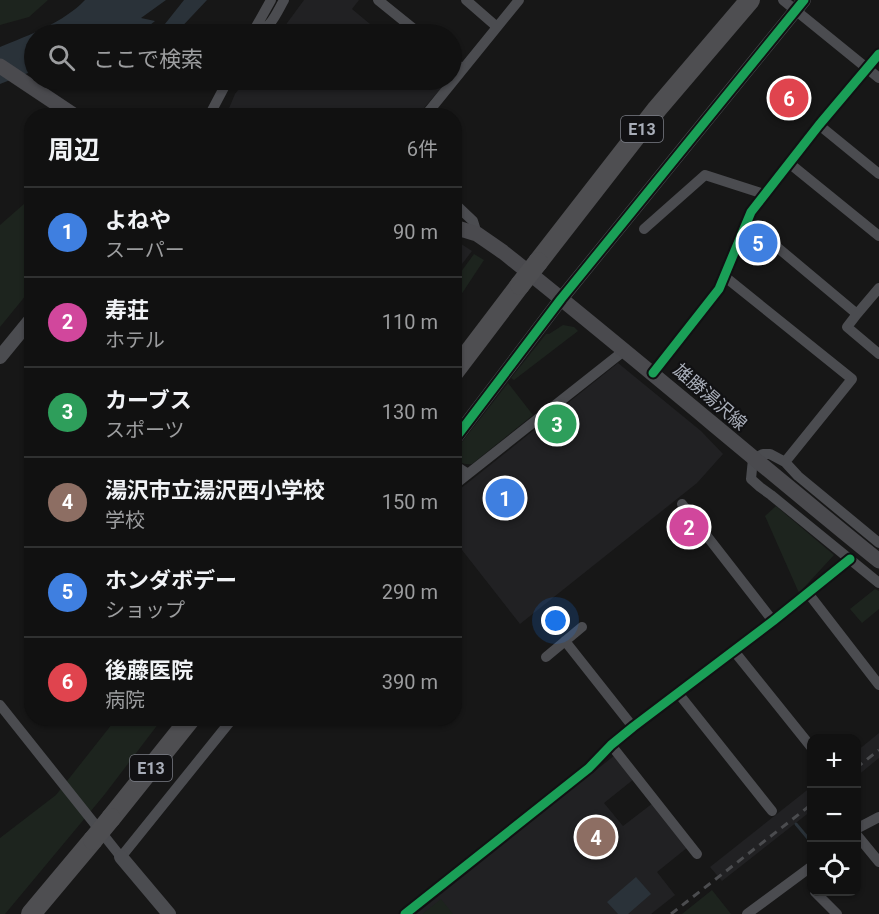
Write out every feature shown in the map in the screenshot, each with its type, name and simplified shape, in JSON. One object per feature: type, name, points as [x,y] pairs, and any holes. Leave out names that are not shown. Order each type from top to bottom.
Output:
[{"type":"highway","name":"E13","points":[[462,361],[657,109],[750,0]]},
{"type":"highway","name":"E13","points":[[31,914],[185,726]]},
{"type":"main road","points":[[0,66],[24,82]]},
{"type":"main road","points":[[36,90],[63,108]]},
{"type":"main road","name":"雄勝湯沢線","points":[[462,229],[477,234],[561,299],[879,561]]},
{"type":"street","points":[[258,24],[271,0]]},
{"type":"street","points":[[270,24],[284,0]]},
{"type":"street","points":[[378,0],[408,24]]},
{"type":"street","points":[[466,0],[497,27]]},
{"type":"street","points":[[462,69],[519,0]]},
{"type":"street","points":[[783,0],[800,5],[879,78]]},
{"type":"street","points":[[462,429],[561,299],[800,5]]},
{"type":"street","points":[[653,373],[719,289],[751,212],[819,125],[879,54]]},
{"type":"street","points":[[213,108],[223,90]]},
{"type":"street","points":[[431,108],[445,90]]},
{"type":"street","points":[[819,125],[879,174]]},
{"type":"street","points":[[789,163],[879,236]]},
{"type":"street","points":[[644,229],[705,176],[764,194]]},
{"type":"street","points":[[462,210],[474,221],[477,234]]},
{"type":"street","points":[[747,222],[857,314]]},
{"type":"street","points":[[724,276],[852,379],[785,462]]},
{"type":"street","points":[[879,288],[847,327],[879,354]]},
{"type":"street","points":[[0,357],[24,328]]},
{"type":"street","points":[[462,479],[625,350]]},
{"type":"street","points":[[877,538],[798,476],[785,462],[770,454],[753,459],[751,478],[879,583]]},
{"type":"street","points":[[462,470],[468,474]]},
{"type":"street","points":[[681,504],[773,621]]},
{"type":"street","points":[[405,914],[589,768],[633,726],[850,560]]},
{"type":"street","points":[[808,593],[879,685]]},
{"type":"street","points":[[546,657],[582,627]]},
{"type":"street","points":[[565,641],[633,726]]},
{"type":"street","points":[[734,651],[807,742]]},
{"type":"street","points":[[678,693],[772,811]]},
{"type":"street","points":[[0,705],[68,793],[168,914]]},
{"type":"street","points":[[122,857],[227,726]]},
{"type":"street","points":[[611,745],[697,854]]},
{"type":"street","points":[[861,826],[879,817]]},
{"type":"street","points":[[861,840],[879,862]]},
{"type":"street","points":[[747,914],[807,870]]},
{"type":"street","points":[[800,876],[807,883]]},
{"type":"street","points":[[820,896],[837,914]]},
{"type":"shaded area","points":[[0,0],[48,0],[29,17],[0,25]]},
{"type":"shaded area","points":[[85,0],[166,0],[141,18],[155,21],[151,24],[52,24]]},
{"type":"shaded area","points":[[184,0],[207,0],[184,24],[165,24]]},
{"type":"shaded area","points":[[304,0],[359,0],[352,9],[370,24],[286,24]]},
{"type":"shaded area","points":[[24,37],[24,75],[0,84],[0,47]]},
{"type":"shaded area","points":[[238,90],[440,90],[424,108],[229,108]]},
{"type":"shaded area","points":[[24,204],[24,298],[0,327],[0,225]]},
{"type":"shaded area","points":[[462,245],[472,251],[462,264]]},
{"type":"shaded area","points":[[474,254],[484,260],[462,293],[462,270]]},
{"type":"shaded area","points":[[563,325],[574,327],[578,331],[514,380],[511,378],[546,334]]},
{"type":"shaded area","points":[[618,363],[701,431],[723,454],[697,483],[520,624],[462,550],[462,487]]},
{"type":"shaded area","points":[[508,383],[533,415],[472,464],[462,462],[462,442]]},
{"type":"shaded area","points":[[776,506],[834,555],[799,593],[765,516]]},
{"type":"shaded area","points":[[875,589],[879,591],[879,609],[862,623],[850,609]]},
{"type":"shaded area","points":[[110,726],[157,726],[105,794],[5,914],[0,914],[0,838],[56,795]]},
{"type":"shaded area","points":[[879,733],[879,758],[861,773],[861,748]]},
{"type":"shaded area","points":[[615,755],[634,779],[604,803],[623,826],[653,803],[688,847],[657,872],[675,895],[651,914],[416,914]]},
{"type":"shaded area","points":[[807,790],[807,814],[722,881],[710,867]]},
{"type":"shaded area","points":[[636,877],[651,894],[628,914],[618,914],[607,902]]},
{"type":"shaded area","points":[[712,890],[731,914],[682,914]]},
{"type":"shaded area","points":[[441,899],[453,914],[422,914]]},
{"type":"waterway","points":[[796,824],[811,842]]},
{"type":"railway","points":[[861,764],[879,750]]},
{"type":"railway","points":[[671,914],[807,808]]},
{"type":"cycle path","points":[[462,429],[561,299],[804,0]]},
{"type":"cycle path","points":[[653,373],[719,289],[751,212],[819,125],[879,54]]},
{"type":"cycle path","points":[[405,914],[589,768],[611,745],[633,727],[773,621],[850,559]]},
{"type":"place","name":"後藤医院","points":[[789,98]]},
{"type":"place","name":"ホンダボデー","points":[[758,243]]},
{"type":"place","name":"カーブス","points":[[557,424]]},
{"type":"place","name":"よねや","points":[[505,498]]},
{"type":"place","name":"寿荘","points":[[689,527]]},
{"type":"place","name":"湯沢市立湯沢西小学校","points":[[596,837]]}]
